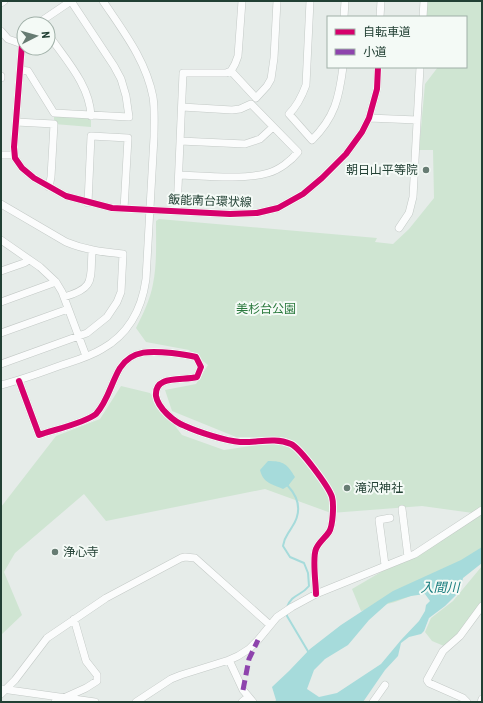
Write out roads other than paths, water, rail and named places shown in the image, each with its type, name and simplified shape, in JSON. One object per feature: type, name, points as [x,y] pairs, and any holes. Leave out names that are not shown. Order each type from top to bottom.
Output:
[{"type":"street","points":[[21,70],[28,70],[54,113],[129,117],[126,96],[121,79],[71,1],[49,16]]},
{"type":"street","points":[[1,385],[19,381],[103,349],[125,330],[139,309],[143,297],[146,279],[155,116],[153,98],[145,69],[136,52],[103,1]]},
{"type":"street","points":[[176,211],[183,74],[226,73],[236,64],[238,56],[242,1]]},
{"type":"street","points":[[230,71],[256,98],[267,86],[274,68],[277,1]]},
{"type":"street","points":[[310,1],[306,84],[302,97],[296,107],[289,114],[312,140],[322,130],[332,115],[339,96],[343,68]]},
{"type":"street","points":[[344,16],[345,1]]},
{"type":"street","points":[[380,16],[381,1]]},
{"type":"street","points":[[423,16],[424,1]]},
{"type":"street","points":[[1,31],[8,39],[16,41]]},
{"type":"street","points":[[56,46],[84,88],[90,102],[91,116]]},
{"type":"street","points":[[1,155],[15,155],[16,122],[22,56]]},
{"type":"street","name":"飯能南台環状線","points":[[15,155],[22,168],[34,178],[66,196],[112,208],[230,214],[252,213],[278,208],[302,194],[322,178],[346,154],[362,132],[370,118],[377,89],[378,68]]},
{"type":"street","points":[[399,228],[412,206],[420,68]]},
{"type":"street","points":[[179,175],[250,176],[269,173],[278,169],[294,158],[298,152],[251,104],[240,109],[232,110],[182,107]]},
{"type":"street","points":[[370,118],[417,120]]},
{"type":"street","points":[[16,122],[54,124],[51,177],[49,186]]},
{"type":"street","points":[[180,142],[245,144],[260,139],[273,127]]},
{"type":"street","points":[[88,202],[91,136],[128,138],[124,209]]},
{"type":"street","points":[[1,204],[66,242],[92,250],[123,254],[121,292],[117,302],[107,318],[95,328],[79,336],[1,364]]},
{"type":"street","points":[[1,240],[40,267],[56,282],[64,297],[86,356]]},
{"type":"street","points":[[64,297],[76,294],[88,286],[90,279],[92,250]]},
{"type":"street","points":[[1,271],[29,260]]},
{"type":"street","points":[[1,302],[56,282]]},
{"type":"street","points":[[1,333],[68,309]]},
{"type":"street","points":[[19,381],[39,435],[87,420],[94,415],[105,401],[120,368],[138,353],[154,351],[196,357],[201,367],[197,377],[186,380],[166,380],[156,389],[156,398],[161,406],[184,426],[227,440],[240,442],[280,441],[292,445],[302,454],[330,493],[333,502],[332,524],[330,531],[315,551],[316,594]]},
{"type":"street","points":[[402,509],[408,557]]},
{"type":"street","points":[[136,702],[171,679],[229,660],[249,649],[270,625],[290,608],[316,594],[415,554],[482,510]]},
{"type":"street","points":[[385,565],[384,533],[379,520],[390,518]]},
{"type":"street","points":[[3,691],[47,638],[106,598],[180,558],[195,558],[270,625]]},
{"type":"street","points":[[467,702],[463,698],[429,683],[427,680],[443,651],[460,636],[482,606]]},
{"type":"street","points":[[55,702],[63,697],[86,688],[97,681],[97,675],[86,661],[74,619]]},
{"type":"street","points":[[229,660],[243,690],[250,699],[242,702]]},
{"type":"street","points":[[373,702],[385,685]]},
{"type":"street","points":[[3,691],[95,702]]},
{"type":"water","points":[[268,461],[284,464],[290,469],[295,477],[288,486],[283,489],[263,478],[260,470]]},
{"type":"water","name":"入間川","points":[[482,547],[482,563],[463,578],[460,591],[445,606],[429,618],[424,631],[421,634],[409,637],[401,643],[398,656],[385,670],[363,702],[275,702],[276,700],[272,687],[310,649],[341,625],[393,591],[461,560]],"holes":[[[425,594],[430,601],[426,605],[425,611],[419,621],[381,664],[337,693],[319,697],[307,689],[314,670],[325,659],[348,645],[369,620],[388,603],[411,596]]]},
{"type":"waterway","points":[[287,607],[294,597],[303,592],[309,586],[308,573],[304,563],[290,557],[283,546],[285,538],[295,521],[298,511],[297,500],[288,486]]},
{"type":"waterway","points":[[287,612],[287,616],[309,653]]},
{"type":"place","name":"朝日山平等院","points":[[426,170]]},
{"type":"place","name":"滝沢神社","points":[[347,488]]},
{"type":"place","name":"浄心寺","points":[[55,552]]},
{"type":"park label","name":"美杉台公園","points":[[266,309]]}]
